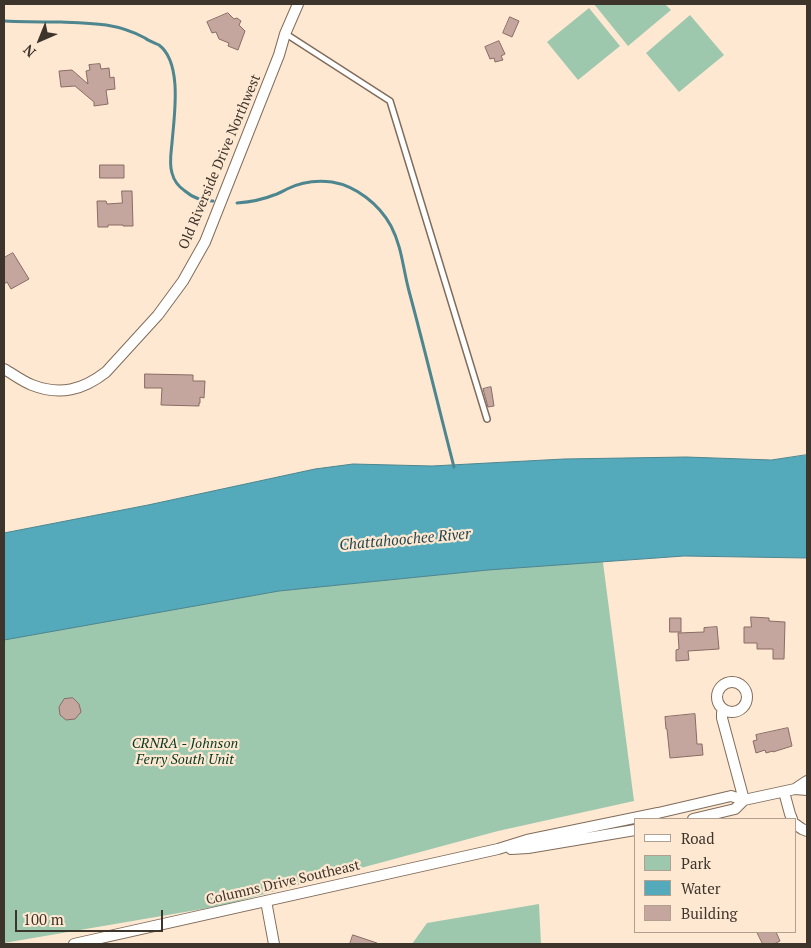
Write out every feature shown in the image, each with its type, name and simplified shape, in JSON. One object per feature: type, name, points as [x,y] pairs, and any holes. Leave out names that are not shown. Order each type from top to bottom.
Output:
[{"type":"street","name":"Old Riverside Drive Northwest","points":[[4,369],[30,384],[47,390],[64,391],[86,385],[106,372],[158,315],[183,281],[205,242],[298,4]]},
{"type":"street","points":[[724,710],[722,718],[744,800]]},
{"type":"street","name":"Columns Drive Southeast","points":[[658,816],[731,796],[744,800],[784,792],[795,789],[807,781]]},
{"type":"street","name":"Columns Drive Southeast","points":[[795,789],[807,790]]},
{"type":"street","points":[[784,792],[792,818]]},
{"type":"street","name":"Columns Drive Southeast","points":[[697,818],[735,809],[744,800]]},
{"type":"street","name":"Columns Drive Southeast","points":[[74,944],[498,850],[527,840],[634,820]]},
{"type":"street","points":[[796,825],[807,831]]},
{"type":"street","name":"Columns Drive Southeast","points":[[498,850],[528,848],[634,830]]},
{"type":"street","points":[[266,902],[274,944]]},
{"type":"lane","points":[[285,34],[390,101],[487,419]]},
{"type":"green space","points":[[594,4],[665,4],[671,10],[628,46]]},
{"type":"green space","points":[[589,8],[620,46],[578,80],[547,42]]},
{"type":"green space","points":[[690,15],[724,55],[679,92],[646,53]]},
{"type":"green space","name":"CRNRA - Johnson Ferry South Unit","points":[[602,555],[634,801],[498,831],[220,906],[4,943],[4,618]]},
{"type":"green space","points":[[539,904],[541,944],[412,944],[427,923]]},
{"type":"water","name":"Chattahoochee River","points":[[807,455],[807,558],[684,556],[488,570],[279,591],[4,640],[4,533],[148,505],[315,469],[353,464],[432,466],[564,459],[686,457],[771,460]]},
{"type":"building","points":[[228,13],[234,19],[237,18],[241,21],[239,25],[245,31],[238,50],[228,46],[229,43],[219,39],[216,32],[212,33],[207,22]]},
{"type":"building","points":[[510,17],[519,21],[512,37],[503,33]]},
{"type":"building","points":[[499,41],[505,54],[501,56],[503,60],[495,62],[494,58],[490,59],[485,47]]},
{"type":"building","points":[[100,64],[101,69],[109,68],[110,78],[114,77],[115,89],[106,90],[108,104],[94,106],[94,102],[75,86],[61,87],[59,71],[72,70],[88,84],[86,71],[90,70],[89,65]]},
{"type":"building","points":[[100,165],[124,165],[124,178],[100,178]]},
{"type":"building","points":[[122,191],[132,191],[133,226],[108,225],[108,227],[98,227],[97,201],[106,201],[107,204],[122,203]]},
{"type":"building","points":[[13,253],[29,279],[11,289],[7,282],[4,284],[4,258]]},
{"type":"building","points":[[145,374],[193,375],[193,381],[205,381],[204,398],[200,397],[199,406],[161,405],[162,388],[145,388]]},
{"type":"building","points":[[491,387],[494,406],[488,407],[483,389]]},
{"type":"building","points":[[751,617],[769,618],[769,621],[785,622],[784,659],[773,659],[773,649],[757,649],[757,643],[744,643],[744,627],[751,627]]},
{"type":"building","points":[[670,618],[681,618],[681,632],[670,632]]},
{"type":"building","points":[[717,627],[719,649],[688,651],[689,660],[676,661],[676,650],[679,649],[678,633],[704,632],[704,628]]},
{"type":"building","points":[[73,698],[79,704],[81,712],[75,719],[66,720],[60,715],[59,707],[64,699]]},
{"type":"building","points":[[695,714],[697,744],[702,744],[703,755],[670,758],[665,717]]},
{"type":"building","points":[[788,728],[792,746],[773,752],[766,753],[765,750],[756,753],[753,741],[757,740],[756,735]]},
{"type":"building","points":[[758,933],[776,933],[780,941],[774,944],[763,944]]},
{"type":"building","points":[[353,935],[377,943],[377,944],[350,944]]},
{"type":"waterway","points":[[4,21],[72,22],[104,25],[124,29],[159,45],[167,53],[174,77],[175,105],[170,162],[173,176],[179,186],[191,196],[201,200],[213,201]]},
{"type":"waterway","points":[[237,203],[265,198],[303,183],[326,181],[350,187],[366,197],[380,210],[391,226],[400,250],[454,467]]}]
